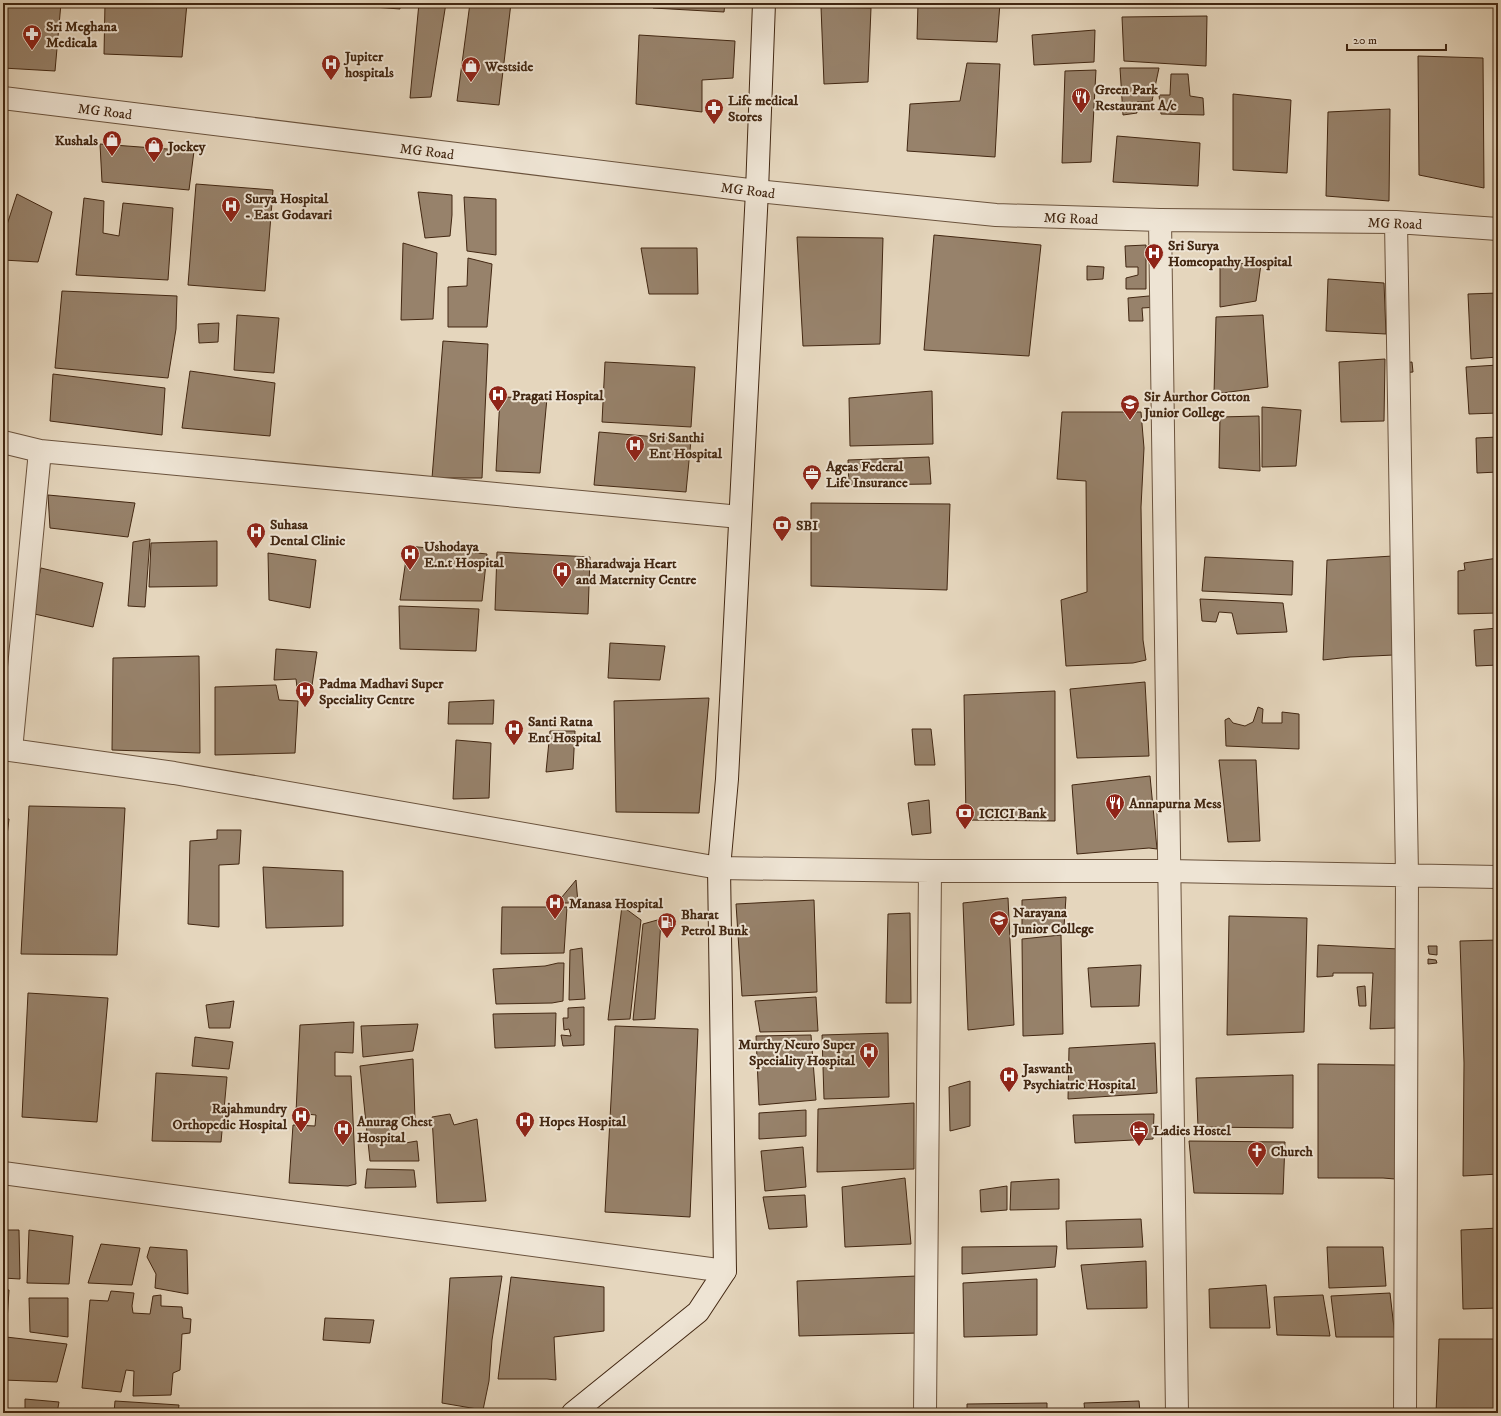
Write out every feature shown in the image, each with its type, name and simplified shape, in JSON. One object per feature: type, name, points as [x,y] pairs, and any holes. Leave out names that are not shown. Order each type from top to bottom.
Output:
[{"type":"street","points":[[573,1413],[698,1312],[725,1271],[719,868],[727,779],[757,191],[764,3]]},
{"type":"street","name":"MG Road","points":[[3,98],[757,191],[996,216],[1160,220],[1396,222],[1498,229]]},
{"type":"street","points":[[1160,220],[1177,1413]]},
{"type":"street","points":[[1396,222],[1407,875],[1405,1413]]},
{"type":"street","points":[[3,442],[40,451],[740,517]]},
{"type":"street","points":[[40,451],[7,749],[174,773],[719,868],[1169,871],[1498,877]]},
{"type":"street","points":[[925,1413],[930,870]]},
{"type":"street","points":[[3,1173],[725,1271]]},
{"type":"building","points":[[3,3],[61,3],[55,71],[3,68]]},
{"type":"building","points":[[105,3],[187,3],[182,57],[104,54]]},
{"type":"building","points":[[321,3],[400,3],[400,9]]},
{"type":"building","points":[[419,3],[446,3],[431,97],[410,98]]},
{"type":"building","points":[[470,3],[511,3],[499,105],[457,101]]},
{"type":"building","points":[[653,3],[725,3],[724,12],[653,8]]},
{"type":"building","points":[[918,3],[1000,3],[997,42],[917,39]]},
{"type":"building","points":[[821,7],[871,8],[868,82],[824,84]]},
{"type":"building","points":[[1207,16],[1206,66],[1124,61],[1122,17]]},
{"type":"building","points":[[1095,30],[1094,62],[1034,65],[1032,35]]},
{"type":"building","points":[[639,35],[735,41],[733,78],[702,80],[702,112],[636,104]]},
{"type":"building","points":[[1418,56],[1483,58],[1484,188],[1419,175]]},
{"type":"building","points":[[967,63],[1000,64],[995,157],[907,151],[910,104],[960,101]]},
{"type":"building","points":[[1120,68],[1159,68],[1152,101],[1137,102],[1137,113],[1123,115]]},
{"type":"building","points":[[1096,70],[1091,162],[1062,163],[1065,71]]},
{"type":"building","points":[[1171,74],[1188,74],[1190,96],[1203,98],[1204,115],[1161,114],[1159,95],[1170,95]]},
{"type":"building","points":[[1233,94],[1291,100],[1287,173],[1233,170]]},
{"type":"building","points":[[1390,109],[1389,201],[1326,196],[1328,112]]},
{"type":"building","points":[[1117,136],[1200,143],[1198,186],[1113,182]]},
{"type":"building","points":[[100,144],[194,151],[189,190],[102,182]]},
{"type":"building","points":[[196,184],[273,190],[265,291],[188,285]]},
{"type":"building","points":[[418,192],[452,195],[450,236],[425,238]]},
{"type":"building","points":[[17,194],[52,212],[38,262],[3,260],[3,237]]},
{"type":"building","points":[[464,197],[496,199],[496,255],[467,251]]},
{"type":"building","points":[[84,198],[104,201],[103,233],[119,236],[123,203],[173,208],[168,280],[76,275]]},
{"type":"building","points":[[934,235],[1041,245],[1029,356],[924,350]]},
{"type":"building","points":[[797,237],[883,238],[880,344],[803,346]]},
{"type":"building","points":[[403,243],[437,253],[433,319],[401,320]]},
{"type":"building","points":[[1146,245],[1146,289],[1126,289],[1126,278],[1138,275],[1138,267],[1126,267],[1125,246]]},
{"type":"building","points":[[641,248],[697,248],[698,294],[649,294]]},
{"type":"building","points":[[468,258],[492,264],[487,327],[448,327],[448,287],[467,286]]},
{"type":"building","points":[[1220,263],[1261,264],[1256,301],[1220,307]]},
{"type":"building","points":[[1087,266],[1104,267],[1103,279],[1087,280]]},
{"type":"building","points":[[1328,279],[1384,283],[1386,334],[1326,331]]},
{"type":"building","points":[[62,291],[177,296],[176,329],[168,378],[55,368]]},
{"type":"building","points":[[1498,293],[1498,357],[1471,359],[1468,294]]},
{"type":"building","points":[[1159,295],[1159,307],[1142,308],[1143,321],[1129,321],[1128,298]]},
{"type":"building","points":[[237,315],[279,318],[274,373],[234,370]]},
{"type":"building","points":[[1263,315],[1268,387],[1214,394],[1216,317]]},
{"type":"building","points":[[219,323],[218,342],[199,343],[198,324]]},
{"type":"building","points":[[443,341],[488,344],[482,478],[432,478]]},
{"type":"building","points":[[1385,359],[1384,421],[1341,422],[1339,362]]},
{"type":"building","points":[[605,362],[695,367],[691,427],[602,422]]},
{"type":"building","points":[[1412,362],[1413,372],[1402,373],[1402,363]]},
{"type":"building","points":[[1498,365],[1498,413],[1469,414],[1466,367]]},
{"type":"building","points":[[190,371],[275,383],[270,436],[182,428]]},
{"type":"building","points":[[53,374],[165,388],[162,435],[50,421]]},
{"type":"building","points":[[932,391],[933,444],[850,446],[849,398]]},
{"type":"building","points":[[500,397],[547,398],[540,473],[496,471]]},
{"type":"building","points":[[1262,407],[1301,410],[1296,466],[1262,467]]},
{"type":"building","points":[[1062,412],[1141,412],[1144,448],[1141,507],[1143,640],[1146,660],[1133,663],[1066,666],[1061,600],[1087,592],[1086,481],[1057,479]]},
{"type":"building","points":[[1259,416],[1260,471],[1219,468],[1220,417]]},
{"type":"building","points":[[599,432],[691,440],[686,492],[594,485]]},
{"type":"building","points":[[1498,437],[1498,472],[1477,473],[1476,438]]},
{"type":"building","points":[[929,457],[931,484],[849,485],[848,460]]},
{"type":"building","points":[[48,495],[135,503],[128,537],[50,528]]},
{"type":"building","points":[[811,503],[950,504],[947,590],[811,586]]},
{"type":"building","points":[[150,539],[145,607],[128,606],[133,542]]},
{"type":"building","points":[[217,541],[217,586],[149,587],[151,543]]},
{"type":"building","points":[[408,546],[487,554],[482,601],[400,600]]},
{"type":"building","points":[[497,552],[590,557],[588,614],[495,610]]},
{"type":"building","points":[[268,553],[316,560],[310,608],[269,600]]},
{"type":"building","points":[[1393,556],[1394,655],[1323,660],[1327,560]]},
{"type":"building","points":[[1205,557],[1293,561],[1292,595],[1202,591]]},
{"type":"building","points":[[1498,558],[1498,613],[1458,614],[1458,571],[1465,570],[1464,563]]},
{"type":"building","points":[[41,568],[103,583],[93,627],[30,613]]},
{"type":"building","points":[[1200,599],[1283,603],[1287,632],[1237,634],[1232,613],[1219,612],[1216,622],[1202,621]]},
{"type":"building","points":[[399,606],[479,609],[476,651],[400,649]]},
{"type":"building","points":[[1498,628],[1498,665],[1476,666],[1474,630]]},
{"type":"building","points":[[610,643],[665,646],[660,680],[608,678]]},
{"type":"building","points":[[276,649],[317,652],[311,692],[298,695],[296,679],[274,680]]},
{"type":"building","points":[[199,656],[200,753],[112,750],[113,658]]},
{"type":"building","points":[[1145,682],[1149,756],[1077,758],[1070,689]]},
{"type":"building","points":[[276,685],[279,700],[298,701],[295,753],[215,755],[215,687]]},
{"type":"building","points":[[1055,691],[1055,821],[966,820],[964,695]]},
{"type":"building","points":[[709,698],[699,813],[616,812],[614,701]]},
{"type":"building","points":[[494,700],[493,724],[448,724],[449,702]]},
{"type":"building","points":[[1258,707],[1263,709],[1262,723],[1282,723],[1282,712],[1299,714],[1299,749],[1226,746],[1225,720],[1229,718],[1233,723],[1245,726],[1253,722]]},
{"type":"building","points":[[912,729],[931,729],[935,765],[915,765]]},
{"type":"building","points":[[550,731],[575,731],[573,769],[546,772]]},
{"type":"building","points":[[456,740],[491,743],[489,798],[453,799]]},
{"type":"building","points":[[1219,760],[1256,760],[1260,841],[1228,842]]},
{"type":"building","points":[[1150,776],[1157,849],[1149,848],[1077,854],[1072,785]]},
{"type":"building","points":[[929,800],[931,833],[912,835],[908,803]]},
{"type":"building","points":[[29,806],[125,808],[117,955],[21,954]]},
{"type":"building","points":[[3,818],[9,819],[3,869]]},
{"type":"building","points":[[217,830],[241,830],[239,864],[219,865],[219,927],[188,924],[190,841],[217,839]]},
{"type":"building","points":[[263,867],[343,871],[343,926],[266,928]]},
{"type":"building","points":[[576,880],[578,903],[557,903]]},
{"type":"building","points":[[1066,897],[1064,927],[1022,929],[1022,900]]},
{"type":"building","points":[[1008,898],[1014,1025],[968,1030],[963,903]]},
{"type":"building","points":[[814,900],[817,992],[742,996],[736,904]]},
{"type":"building","points":[[622,906],[641,920],[630,1019],[608,1020]]},
{"type":"building","points":[[502,907],[567,907],[564,953],[501,954]]},
{"type":"building","points":[[910,913],[911,1003],[886,1003],[888,914]]},
{"type":"building","points":[[1229,916],[1307,918],[1304,1032],[1227,1035]]},
{"type":"building","points":[[661,919],[655,1019],[633,1020],[643,924]]},
{"type":"building","points":[[1061,935],[1063,1034],[1023,1036],[1022,939]]},
{"type":"building","points":[[1498,940],[1498,1174],[1463,1176],[1464,1063],[1460,941]]},
{"type":"building","points":[[1318,945],[1399,949],[1395,1028],[1370,1029],[1373,973],[1333,973],[1333,976],[1317,977]]},
{"type":"building","points":[[1428,946],[1437,946],[1437,955],[1429,954]]},
{"type":"building","points":[[582,948],[585,999],[569,1000],[570,950]]},
{"type":"building","points":[[1428,959],[1436,960],[1437,963],[1428,964]]},
{"type":"building","points":[[564,963],[563,1001],[552,1003],[496,1004],[493,969],[545,966]]},
{"type":"building","points":[[1141,965],[1139,1006],[1091,1007],[1088,968]]},
{"type":"building","points":[[1365,986],[1366,1006],[1359,1006],[1357,987]]},
{"type":"building","points":[[28,993],[108,998],[97,1122],[22,1117]]},
{"type":"building","points":[[816,997],[818,1031],[760,1032],[755,1001]]},
{"type":"building","points":[[234,1001],[230,1028],[209,1028],[206,1005]]},
{"type":"building","points":[[584,1007],[584,1045],[563,1046],[561,1035],[571,1036],[569,1029],[564,1030],[563,1018],[568,1018],[568,1008]]},
{"type":"building","points":[[556,1013],[555,1046],[495,1048],[493,1014]]},
{"type":"building","points":[[354,1022],[353,1053],[335,1052],[335,1076],[351,1076],[356,1184],[348,1186],[289,1183],[293,1125],[315,1126],[316,1115],[296,1113],[300,1025]]},
{"type":"building","points":[[418,1024],[413,1051],[363,1057],[361,1026]]},
{"type":"building","points":[[615,1026],[698,1029],[690,1217],[605,1212]]},
{"type":"building","points":[[888,1033],[889,1097],[824,1099],[822,1035]]},
{"type":"building","points":[[811,1035],[816,1100],[759,1105],[756,1036]]},
{"type":"building","points":[[195,1037],[233,1042],[229,1069],[192,1066]]},
{"type":"building","points":[[1155,1043],[1157,1093],[1068,1099],[1069,1048]]},
{"type":"building","points":[[413,1059],[415,1119],[390,1124],[390,1133],[399,1144],[417,1141],[419,1161],[370,1161],[360,1066]]},
{"type":"building","points":[[1318,1064],[1396,1065],[1395,1179],[1318,1178]]},
{"type":"building","points":[[156,1073],[227,1077],[221,1142],[152,1141]]},
{"type":"building","points":[[1293,1075],[1293,1128],[1198,1127],[1196,1078]]},
{"type":"building","points":[[970,1081],[970,1126],[950,1131],[949,1087]]},
{"type":"building","points":[[914,1103],[914,1169],[817,1172],[818,1109]]},
{"type":"building","points":[[806,1110],[806,1136],[759,1139],[759,1113]]},
{"type":"building","points":[[450,1114],[454,1125],[477,1119],[486,1201],[437,1203],[432,1117]]},
{"type":"building","points":[[1154,1114],[1153,1139],[1075,1143],[1073,1115]]},
{"type":"building","points":[[1189,1141],[1285,1142],[1283,1194],[1194,1193]]},
{"type":"building","points":[[803,1147],[806,1187],[765,1191],[761,1151]]},
{"type":"building","points":[[367,1169],[414,1170],[416,1187],[365,1188]]},
{"type":"building","points":[[905,1178],[911,1244],[845,1247],[842,1187]]},
{"type":"building","points":[[1059,1179],[1059,1209],[1010,1210],[1011,1182]]},
{"type":"building","points":[[1007,1186],[1007,1210],[981,1212],[980,1190]]},
{"type":"building","points":[[805,1195],[807,1227],[769,1229],[763,1197]]},
{"type":"building","points":[[1141,1219],[1143,1247],[1067,1249],[1066,1221]]},
{"type":"building","points":[[1498,1228],[1498,1308],[1463,1309],[1461,1230]]},
{"type":"building","points":[[3,1230],[19,1230],[20,1279],[3,1278]]},
{"type":"building","points":[[29,1230],[73,1236],[69,1284],[27,1283]]},
{"type":"building","points":[[101,1244],[140,1248],[132,1285],[88,1283]]},
{"type":"building","points":[[1057,1246],[1055,1267],[962,1274],[962,1247]]},
{"type":"building","points":[[150,1247],[187,1250],[188,1294],[155,1288],[156,1274],[147,1257]]},
{"type":"building","points":[[1327,1247],[1383,1247],[1386,1286],[1329,1288]]},
{"type":"building","points":[[1146,1261],[1147,1308],[1087,1309],[1081,1265]]},
{"type":"building","points":[[502,1276],[492,1340],[489,1381],[483,1410],[442,1403],[450,1278]]},
{"type":"building","points":[[917,1276],[919,1333],[799,1336],[797,1281]]},
{"type":"building","points":[[511,1277],[604,1287],[604,1331],[554,1337],[556,1380],[498,1379]]},
{"type":"building","points":[[1037,1279],[1037,1335],[964,1337],[963,1283]]},
{"type":"building","points":[[1266,1285],[1270,1328],[1210,1328],[1209,1289]]},
{"type":"building","points":[[3,1289],[9,1290],[6,1337],[67,1344],[57,1382],[3,1380]]},
{"type":"building","points":[[111,1291],[134,1293],[132,1306],[133,1313],[150,1314],[153,1296],[161,1295],[161,1306],[182,1307],[183,1318],[191,1319],[190,1333],[182,1334],[180,1370],[173,1373],[171,1395],[133,1396],[134,1371],[126,1370],[121,1392],[82,1388],[90,1300],[108,1301]]},
{"type":"building","points":[[1390,1293],[1395,1337],[1336,1337],[1331,1296]]},
{"type":"building","points":[[1323,1295],[1330,1336],[1277,1335],[1274,1297]]},
{"type":"building","points":[[29,1298],[68,1298],[68,1337],[30,1332]]},
{"type":"building","points":[[325,1318],[374,1320],[370,1343],[323,1340]]},
{"type":"building","points":[[1439,1339],[1498,1339],[1498,1413],[1436,1413]]},
{"type":"building","points":[[25,1399],[59,1402],[57,1413],[25,1413]]},
{"type":"building","points":[[115,1401],[179,1405],[178,1413],[114,1413]]},
{"type":"building","points":[[1139,1401],[1140,1413],[1085,1413],[1084,1403]]},
{"type":"building","points":[[1047,1403],[1047,1413],[967,1413],[967,1404]]},
{"type":"place","name":"Sri Meghana Medicala","points":[[32,51]]},
{"type":"place","name":"Jupiter hospitals","points":[[331,81]]},
{"type":"place","name":"Westside","points":[[471,83]]},
{"type":"place","name":"Green Park Restaurant A/c","points":[[1081,114]]},
{"type":"place","name":"Life medical Stores","points":[[714,125]]},
{"type":"place","name":"Kushals","points":[[112,157]]},
{"type":"place","name":"Jockey","points":[[154,163]]},
{"type":"place","name":"Surya Hospital - East Godavari","points":[[231,223]]},
{"type":"place","name":"Sri Surya Homeopathy Hospital","points":[[1154,270]]},
{"type":"place","name":"Pragati Hospital","points":[[498,412]]},
{"type":"place","name":"Sir Aurthor Cotton Junior College","points":[[1130,421]]},
{"type":"place","name":"Sri Santhi Ent Hospital","points":[[635,462]]},
{"type":"place","name":"Ageas Federal Life Insurance","points":[[812,491]]},
{"type":"place","name":"SBI","points":[[782,542]]},
{"type":"place","name":"Suhasa Dental Clinic","points":[[256,549]]},
{"type":"place","name":"Ushodaya E.n.t Hospital","points":[[410,571]]},
{"type":"place","name":"Bharadwaja Heart and Maternity Centre","points":[[562,588]]},
{"type":"place","name":"Padma Madhavi Super Speciality Centre","points":[[305,708]]},
{"type":"place","name":"Santi Ratna Ent Hospital","points":[[514,746]]},
{"type":"place","name":"Annapurna Mess","points":[[1115,820]]},
{"type":"place","name":"ICICI Bank","points":[[965,830]]},
{"type":"place","name":"Manasa Hospital","points":[[555,920]]},
{"type":"place","name":"Narayana Junior College","points":[[999,937]]},
{"type":"place","name":"Bharat Petrol Bunk","points":[[667,939]]},
{"type":"place","name":"Murthy Neuro Super Speciality Hospital","points":[[869,1069]]},
{"type":"place","name":"Jaswanth Psychiatric Hospital","points":[[1009,1093]]},
{"type":"place","name":"Rajahmundry Orthopedic Hospital","points":[[301,1133]]},
{"type":"place","name":"Hopes Hospital","points":[[525,1138]]},
{"type":"place","name":"Anurag Chest Hospital","points":[[343,1146]]},
{"type":"place","name":"Ladies Hostel","points":[[1139,1147]]},
{"type":"place","name":"Church","points":[[1257,1168]]}]
